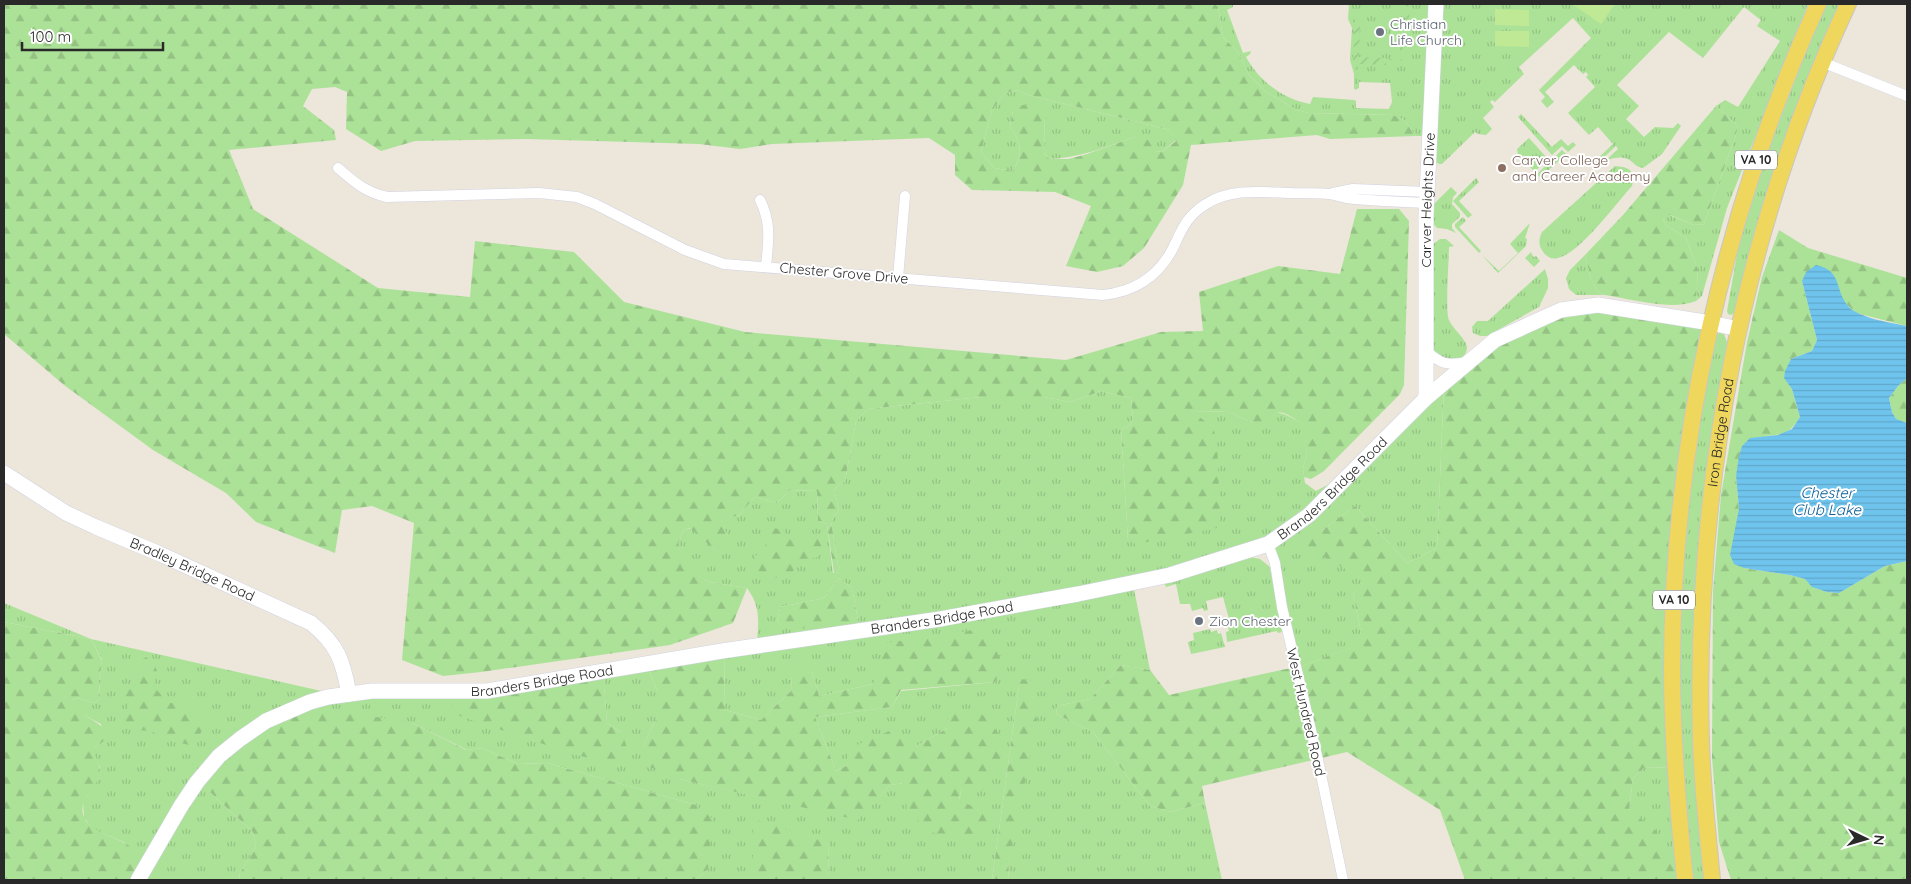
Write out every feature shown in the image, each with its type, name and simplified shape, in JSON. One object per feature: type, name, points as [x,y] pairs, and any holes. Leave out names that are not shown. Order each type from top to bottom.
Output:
[{"type":"main road","name":"Iron Bridge Road","points":[[1685,880],[1673,740],[1673,608],[1683,482],[1711,323],[1752,173],[1787,78],[1818,4]]},
{"type":"main road","name":"Iron Bridge Road","points":[[1712,880],[1701,743],[1701,618],[1706,536],[1723,406],[1752,272],[1775,191],[1802,113],[1848,4]]},
{"type":"street","name":"Carver Heights Drive","points":[[1426,398],[1427,198],[1436,4]]},
{"type":"street","points":[[1822,62],[1907,96]]},
{"type":"street","name":"Chester Grove Drive","points":[[338,168],[372,194],[387,197],[539,193],[577,198],[595,204],[701,257],[724,264],[1103,295],[1116,294],[1135,287],[1150,278],[1166,259],[1184,225],[1193,214],[1221,196],[1252,192],[1330,194],[1353,199],[1427,198]]},
{"type":"street","points":[[898,278],[905,196]]},
{"type":"street","points":[[760,200],[767,213],[769,226],[766,267]]},
{"type":"street","name":"Branders Bridge Road","points":[[138,880],[197,782],[229,747],[266,721],[289,710],[328,697],[372,691],[487,690],[722,651],[940,619],[1170,575],[1268,544],[1309,515],[1426,398],[1495,340],[1560,310],[1598,305],[1739,329]]},
{"type":"street","points":[[1425,350],[1438,361],[1451,366],[1468,362]]},
{"type":"street","name":"Bradley Bridge Road","points":[[4,473],[66,512],[96,528],[160,554],[310,624],[326,635],[337,650],[345,672],[349,694]]},
{"type":"street","name":"West Hundred Road","points":[[1268,544],[1275,563],[1282,607],[1318,760],[1343,880]]},
{"type":"green space","points":[[4,4],[1215,4],[1218,7],[1223,37],[1238,52],[1249,75],[1266,92],[1297,110],[1309,113],[1393,115],[1404,120],[1416,136],[1330,139],[1317,135],[1191,145],[1183,185],[1144,248],[1123,266],[1097,272],[1066,266],[1091,206],[1055,192],[972,190],[955,175],[955,155],[929,138],[772,144],[740,149],[699,144],[527,139],[415,141],[381,151],[346,129],[347,92],[335,87],[312,89],[303,106],[334,130],[336,140],[229,150],[253,209],[378,288],[470,297],[475,241],[574,252],[624,302],[745,332],[1066,360],[1161,332],[1203,331],[1199,292],[1278,266],[1340,274],[1357,209],[1399,209],[1409,221],[1404,385],[1400,394],[1324,471],[1311,479],[1304,477],[1303,469],[1307,453],[1303,424],[1286,414],[1274,414],[1263,424],[1253,423],[1229,412],[1191,411],[1212,426],[1217,439],[1220,517],[1217,528],[1136,544],[1128,540],[1121,430],[1130,425],[1133,417],[1131,398],[1101,391],[1071,402],[1044,397],[981,397],[868,409],[856,421],[845,481],[834,489],[839,510],[831,521],[839,572],[834,573],[827,524],[818,521],[817,491],[790,490],[777,503],[755,497],[739,515],[721,521],[728,536],[728,549],[716,551],[690,528],[683,530],[678,545],[688,570],[709,582],[747,588],[733,623],[670,645],[481,672],[443,676],[402,660],[414,523],[372,506],[342,510],[335,553],[256,522],[226,493],[153,450],[64,385],[4,334]],"holes":[[[1018,90],[1025,94],[1170,130],[1176,141],[1162,152],[1155,151],[1148,140],[1135,137],[1084,155],[1068,159],[1049,159],[1044,152],[1045,112],[1041,108],[1029,104],[1013,110],[1010,126],[1020,148],[1019,159],[1013,171],[994,168],[981,152],[992,110],[1005,93]]]},
{"type":"green space","points":[[1215,4],[1233,4],[1233,7],[1227,10],[1243,53],[1251,51],[1246,57],[1251,66],[1265,81],[1281,93],[1300,102],[1310,104],[1313,97],[1354,100],[1356,101],[1356,108],[1389,109],[1392,102],[1390,83],[1359,82],[1359,88],[1355,90],[1354,88],[1354,74],[1350,60],[1352,28],[1348,19],[1349,4],[1433,4],[1427,136],[1416,136],[1404,120],[1393,115],[1309,113],[1297,110],[1266,92],[1249,75],[1238,52],[1223,37],[1218,7]]},
{"type":"green space","points":[[1402,4],[1412,4],[1412,6],[1408,21],[1404,25],[1402,61],[1390,60],[1400,59],[1401,22],[1406,21],[1407,6]]},
{"type":"green space","points":[[1442,4],[1808,4],[1727,208],[1702,296],[1696,301],[1698,270],[1686,238],[1666,225],[1663,219],[1669,215],[1694,225],[1704,224],[1738,126],[1716,106],[1725,100],[1738,107],[1780,41],[1757,26],[1761,20],[1744,7],[1703,58],[1669,32],[1617,85],[1639,106],[1626,119],[1644,137],[1655,127],[1673,128],[1678,123],[1681,126],[1662,154],[1643,168],[1625,158],[1606,160],[1618,149],[1616,146],[1601,160],[1594,162],[1613,144],[1598,127],[1589,135],[1568,113],[1595,87],[1586,77],[1588,75],[1586,72],[1583,74],[1574,65],[1545,92],[1554,102],[1547,108],[1541,101],[1545,97],[1539,90],[1591,38],[1573,18],[1519,67],[1524,74],[1495,102],[1492,100],[1490,102],[1494,107],[1483,118],[1492,129],[1486,135],[1475,132],[1442,164],[1439,164],[1436,162]]},
{"type":"green space","points":[[1572,4],[1615,4],[1601,24]]},
{"type":"green space","points":[[1826,4],[1844,4],[1735,312],[1731,315],[1727,311],[1739,243],[1763,164]]},
{"type":"green space","points":[[1495,9],[1529,10],[1529,26],[1495,25]]},
{"type":"green space","points":[[1351,15],[1355,15],[1355,23],[1360,23],[1359,57],[1386,58],[1386,65],[1358,64],[1357,74],[1353,59],[1355,28]]},
{"type":"green space","points":[[1495,31],[1529,31],[1529,47],[1495,46]]},
{"type":"green space","points":[[1018,90],[1025,94],[1170,130],[1176,140],[1162,152],[1155,151],[1135,137],[1082,154],[1049,159],[1044,152],[1045,112],[1013,110],[1010,126],[1019,143],[1019,158],[1013,171],[994,168],[981,152],[992,110],[1005,93]]},
{"type":"green space","points":[[1716,106],[1738,126],[1704,224],[1694,225],[1670,215],[1663,219],[1666,225],[1686,238],[1698,270],[1696,301],[1686,304],[1663,305],[1605,295],[1597,291],[1591,279],[1585,255],[1623,215]]},
{"type":"green space","points":[[1521,114],[1552,147],[1561,139],[1568,146],[1573,142],[1576,145],[1568,152],[1562,146],[1552,155],[1518,117]]},
{"type":"green space","points":[[1529,138],[1548,159],[1543,164],[1539,160],[1537,163],[1540,166],[1535,172],[1518,155],[1517,149]]},
{"type":"green space","points":[[1562,150],[1566,154],[1540,178],[1537,174]]},
{"type":"green space","points":[[1615,166],[1625,167],[1631,171],[1633,177],[1632,186],[1587,238],[1567,254],[1558,258],[1547,256],[1539,243],[1542,232]]},
{"type":"green space","points":[[1476,178],[1479,182],[1459,201],[1472,215],[1468,218],[1453,201]]},
{"type":"green space","points":[[1451,187],[1457,193],[1453,197],[1452,204],[1460,213],[1460,217],[1452,224],[1452,228],[1456,233],[1447,229],[1437,228],[1432,222],[1434,204]]},
{"type":"green space","points":[[1463,217],[1466,221],[1459,227],[1481,251],[1479,253],[1455,227],[1455,224]]},
{"type":"green space","points":[[1530,223],[1525,238],[1527,239],[1526,246],[1498,273],[1482,255],[1499,271],[1518,253],[1510,244]]},
{"type":"green space","points":[[1779,230],[1808,248],[1907,278],[1907,326],[1856,313],[1847,305],[1802,281],[1817,340],[1812,351],[1791,359],[1784,377],[1792,389],[1800,417],[1790,430],[1778,435],[1766,436],[1736,476],[1739,508],[1736,525],[1744,568],[1805,579],[1813,587],[1827,592],[1839,593],[1885,566],[1907,561],[1907,880],[1731,880],[1719,842],[1712,757],[1713,591],[1721,495],[1747,342],[1762,277]]},
{"type":"green space","points":[[1440,239],[1446,239],[1454,246],[1449,247],[1448,315],[1449,320],[1467,345],[1466,353],[1455,360],[1441,357],[1435,352],[1431,344],[1432,245]]},
{"type":"green space","points":[[1531,252],[1533,257],[1536,256],[1540,261],[1534,267],[1525,258]]},
{"type":"green space","points":[[1585,255],[1591,279],[1597,291],[1605,295],[1576,295],[1569,289],[1566,278],[1570,270]]},
{"type":"green space","points":[[1545,269],[1548,288],[1539,307],[1487,336],[1473,333],[1472,327],[1477,321],[1488,321]]},
{"type":"green space","points":[[1595,307],[1708,325],[1691,421],[1673,767],[1644,768],[1633,778],[1629,810],[1656,831],[1683,874],[1684,880],[1465,880],[1440,810],[1347,752],[1202,786],[1205,803],[1170,812],[1150,806],[1093,732],[1056,714],[1057,706],[1090,699],[1121,665],[1150,670],[1169,695],[1297,668],[1355,646],[1361,632],[1353,595],[1363,579],[1300,543],[1311,529],[1321,531],[1355,506],[1407,563],[1437,548],[1444,385],[1497,341],[1562,312]]},
{"type":"green space","points":[[1724,334],[1727,342],[1707,493],[1709,880],[1692,880],[1685,807],[1679,696],[1680,623],[1684,554],[1695,460],[1716,335]]},
{"type":"green space","points":[[1907,378],[1907,423],[1896,420],[1889,398]]},
{"type":"green space","points":[[1444,385],[1437,548],[1407,563],[1355,506],[1301,543],[1364,579],[1353,595],[1361,632],[1356,646],[1297,668],[1269,544]]},
{"type":"green space","points":[[1101,391],[1131,398],[1133,417],[1130,425],[1121,430],[1128,540],[1212,426],[1190,411],[1229,412],[1253,423],[1274,413],[1288,416],[1304,424],[1307,453],[1303,469],[1305,483],[1316,491],[1333,482],[1313,506],[1259,541],[1168,570],[1058,593],[859,625],[852,588],[839,578],[824,598],[780,607],[777,622],[787,628],[823,628],[828,631],[757,641],[758,613],[747,588],[709,582],[687,570],[678,545],[683,530],[691,528],[716,551],[728,536],[720,521],[739,515],[755,497],[777,503],[790,490],[817,491],[818,521],[827,524],[833,573],[839,572],[831,521],[839,510],[834,489],[845,481],[856,421],[868,409],[981,397],[1044,397],[1071,402]]},
{"type":"green space","points":[[774,528],[783,530],[791,540],[808,536],[818,539],[823,549],[818,557],[800,561],[792,573],[768,580],[757,571],[755,556],[765,549],[767,533]]},
{"type":"green space","points":[[1250,557],[1260,559],[1270,567],[1282,632],[1278,633],[1277,631],[1227,642],[1226,632],[1229,631],[1228,627],[1231,626],[1223,597],[1206,601],[1208,610],[1204,611],[1203,608],[1192,611],[1190,604],[1180,604],[1176,584],[1166,587],[1164,583]]},
{"type":"green space","points":[[839,578],[852,588],[859,625],[828,631],[823,628],[787,629],[777,622],[780,607],[824,598]]},
{"type":"green space","points":[[1133,584],[1150,670],[1121,665],[1090,699],[1057,706],[1056,714],[1093,732],[1150,806],[1170,812],[1205,803],[1222,880],[1008,880],[1020,679],[992,880],[828,880],[829,843],[753,829],[753,880],[696,880],[708,869],[696,805],[547,763],[518,764],[482,748],[467,750],[413,723],[229,747],[138,880],[124,842],[92,829],[84,817],[83,802],[99,777],[100,767],[94,757],[94,748],[103,742],[101,724],[76,711],[72,705],[72,700],[78,698],[95,703],[100,699],[99,681],[102,660],[91,639],[339,695],[463,691],[622,733],[607,723],[603,673],[647,665],[657,691],[657,717],[643,746],[679,779],[858,819],[890,785],[905,783],[980,811],[959,800],[962,788],[948,728],[915,747],[848,765],[836,771],[815,717],[892,707],[901,691],[995,682],[873,684],[819,696],[812,671],[792,675],[791,691],[761,720],[725,710],[724,653]]},
{"type":"green space","points":[[4,603],[91,639],[4,622]]},
{"type":"green space","points":[[4,622],[91,639],[102,661],[99,681],[100,699],[95,703],[78,698],[72,700],[72,705],[107,733],[103,742],[94,748],[100,773],[86,797],[83,813],[90,826],[127,844],[134,850],[139,857],[140,866],[135,880],[4,880]]},
{"type":"green space","points":[[1210,629],[1211,632],[1217,630],[1218,634],[1221,633],[1225,647],[1191,654],[1188,642],[1194,640],[1193,633]]},
{"type":"green space","points":[[976,630],[994,635],[1002,668],[995,682],[901,690],[892,707],[815,717],[836,771],[848,765],[848,749],[896,728],[915,747],[948,728],[947,714],[982,714],[1002,738],[999,770],[985,790],[962,788],[959,799],[980,811],[993,809],[987,837],[934,833],[907,811],[905,783],[890,785],[858,820],[679,779],[645,765],[643,746],[657,717],[657,691],[647,665],[724,652],[725,710],[761,720],[791,691],[792,674],[800,662],[812,671],[819,696],[873,684],[886,643]]},
{"type":"green space","points":[[147,657],[157,671],[154,682],[155,689],[168,703],[188,702],[206,717],[206,725],[194,743],[189,745],[181,743],[175,736],[163,738],[153,732],[127,729],[120,723],[121,717],[127,711],[127,703],[123,700],[125,689],[137,687],[140,683],[136,666],[140,660]]},
{"type":"green space","points":[[603,673],[607,723],[622,733],[628,751],[622,765],[576,755],[451,713],[450,707],[473,693]]},
{"type":"green space","points":[[1020,679],[1030,680],[1037,720],[1009,863],[1008,880],[992,880]]},
{"type":"green space","points":[[304,705],[413,723],[466,750],[482,748],[518,764],[547,763],[696,805],[712,818],[708,869],[696,880],[239,880],[240,873],[256,847],[253,832],[199,782],[219,758]]},
{"type":"green space","points":[[1673,767],[1683,874],[1629,811],[1633,778],[1644,768]]},
{"type":"green space","points":[[199,782],[253,832],[256,847],[240,873],[239,880],[140,880]]},
{"type":"green space","points":[[757,820],[829,843],[828,880],[753,880],[753,829]]},
{"type":"water","name":"Chester Club Lake","points":[[1816,265],[1825,268],[1834,276],[1844,300],[1853,310],[1859,314],[1907,326],[1907,378],[1889,398],[1892,412],[1896,419],[1907,423],[1907,561],[1885,566],[1839,593],[1827,592],[1812,587],[1805,579],[1790,575],[1744,568],[1734,564],[1730,555],[1739,508],[1736,476],[1742,446],[1750,438],[1778,435],[1792,429],[1800,417],[1792,389],[1784,378],[1791,359],[1812,351],[1817,340],[1802,281],[1806,272]]},
{"type":"place","name":"Christian Life Church","points":[[1380,32]]},
{"type":"place","name":"Carver College and Career Academy","points":[[1502,168]]},
{"type":"place","name":"Zion Chester","points":[[1199,621]]}]
